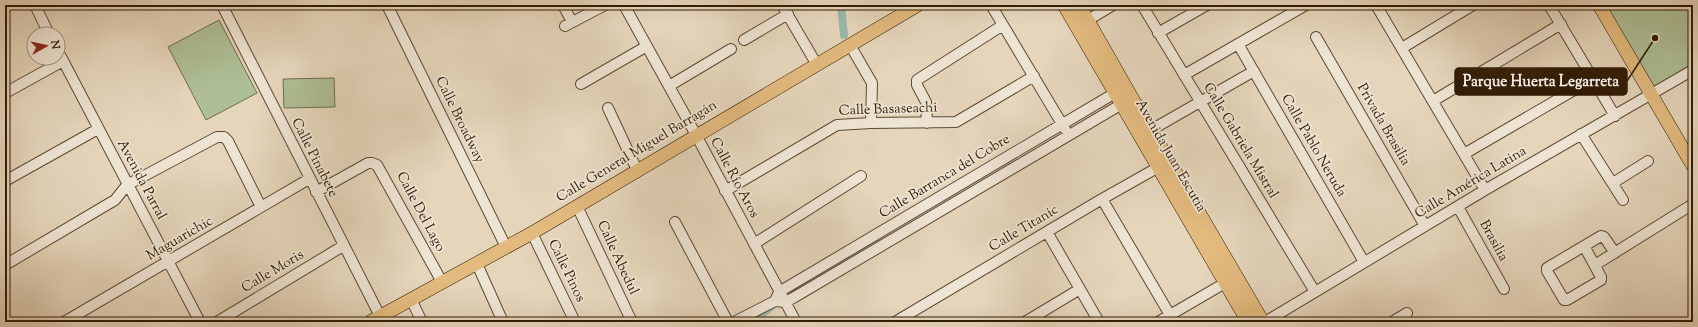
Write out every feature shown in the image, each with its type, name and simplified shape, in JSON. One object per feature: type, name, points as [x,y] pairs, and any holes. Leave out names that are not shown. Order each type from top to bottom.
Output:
[{"type":"main road","name":"Calle General Miguel Barragán","points":[[378,320],[411,299],[532,233],[918,5]]},
{"type":"main road","name":"Avenida Juan Escutia","points":[[1064,5],[1123,96],[1164,165],[1264,322]]},
{"type":"main road","name":"Avenida Juan Escutia","points":[[1079,5],[1088,20],[1123,96],[1151,130],[1164,165],[1225,283],[1248,322]]},
{"type":"main road","points":[[1599,5],[1693,166]]},
{"type":"street","points":[[34,5],[45,26]]},
{"type":"street","name":"Calle Pinabete","points":[[222,5],[343,246],[378,320]]},
{"type":"street","name":"Calle Broadway","points":[[387,5],[506,247]]},
{"type":"street","points":[[563,5],[569,24],[605,5]]},
{"type":"street","name":"Calle Río Aros","points":[[624,5],[696,135],[754,244],[780,298],[796,322]]},
{"type":"street","points":[[782,5],[817,65]]},
{"type":"street","points":[[992,5],[1069,136]]},
{"type":"street","points":[[1088,20],[1113,5]]},
{"type":"street","name":"Calle Gabriela Mistral","points":[[1142,5],[1315,292]]},
{"type":"street","points":[[1158,33],[1207,5]]},
{"type":"street","points":[[1184,75],[1306,5]]},
{"type":"street","points":[[1376,5],[1485,190]]},
{"type":"street","points":[[1402,48],[1473,5]]},
{"type":"street","points":[[1549,5],[1615,116]]},
{"type":"street","points":[[744,40],[788,14]]},
{"type":"street","points":[[1433,100],[1561,24]]},
{"type":"street","points":[[927,123],[926,102],[917,85],[917,80],[1004,25]]},
{"type":"street","name":"Privada Brasilia","points":[[1316,37],[1425,226]]},
{"type":"street","name":"Calle Pablo Neruda","points":[[1238,44],[1364,262]]},
{"type":"street","points":[[850,45],[872,84],[871,122]]},
{"type":"street","points":[[582,84],[647,46]]},
{"type":"street","points":[[669,86],[730,49]]},
{"type":"street","points":[[5,93],[54,66]]},
{"type":"street","name":"Avenida Parral","points":[[66,66],[200,322]]},
{"type":"street","name":"Calle América Latina","points":[[1264,322],[1485,190],[1693,70]]},
{"type":"street","points":[[1151,130],[1254,71]]},
{"type":"street","name":"Calle Basaseachi","points":[[725,191],[832,127],[840,124],[871,122],[927,123],[959,121],[1034,76]]},
{"type":"street","points":[[1464,154],[1593,79]]},
{"type":"street","name":"Calle Barranca del Cobre","points":[[780,298],[887,228],[1062,124],[1123,96]]},
{"type":"street","name":"Calle Barranca del Cobre","points":[[780,298],[893,239],[1069,136],[1123,96]]},
{"type":"street","points":[[608,108],[637,170]]},
{"type":"street","points":[[5,181],[98,129]]},
{"type":"street","points":[[1581,134],[1623,200]]},
{"type":"street","points":[[5,265],[115,200],[127,185],[221,136],[228,141],[261,207]]},
{"type":"street","points":[[1613,183],[1648,161]]},
{"type":"street","name":"Calle Del Lago","points":[[316,192],[368,163],[375,163],[382,170],[442,282]]},
{"type":"street","name":"Calle Titanic","points":[[895,322],[908,319],[1047,232],[1102,199],[1164,165]]},
{"type":"street","points":[[754,244],[861,176]]},
{"type":"street","name":"Maguarichic","points":[[64,322],[309,179]]},
{"type":"street","points":[[963,183],[970,194]]},
{"type":"street","points":[[1102,199],[1170,315]]},
{"type":"street","points":[[1595,265],[1693,204]]},
{"type":"street","name":"Calle Abedul","points":[[577,206],[632,322]]},
{"type":"street","name":"Brasilia","points":[[1458,207],[1504,288]]},
{"type":"street","points":[[675,222],[728,322]]},
{"type":"street","points":[[887,228],[893,239]]},
{"type":"street","points":[[1047,232],[1099,322]]},
{"type":"street","name":"Calle Pinos","points":[[532,233],[575,322]]},
{"type":"street","points":[[1584,246],[1602,277],[1600,282],[1567,300],[1563,299],[1547,269],[1584,246],[1602,236],[1615,253]]},
{"type":"street","name":"Calle Moris","points":[[217,322],[343,246]]},
{"type":"street","points":[[477,264],[503,322]]},
{"type":"street","points":[[1158,322],[1225,283]]},
{"type":"street","points":[[1025,322],[1080,289]]},
{"type":"street","points":[[734,322],[780,298]]},
{"type":"street","points":[[411,299],[422,322]]},
{"type":"street","points":[[1392,322],[1407,313]]},
{"type":"green space","points":[[1599,5],[1693,5],[1693,70],[1651,95]]},
{"type":"green space","points":[[219,20],[257,93],[206,120],[168,47]]},
{"type":"green space","points":[[334,78],[335,107],[284,108],[283,79]]},
{"type":"waterway","points":[[841,5],[844,35]]},
{"type":"waterway","points":[[784,298],[875,242],[875,240]]},
{"type":"waterway","points":[[759,322],[763,313],[772,306]]},
{"type":"place","name":"Parque Huerta Legarreta","points":[[1655,38]]}]
